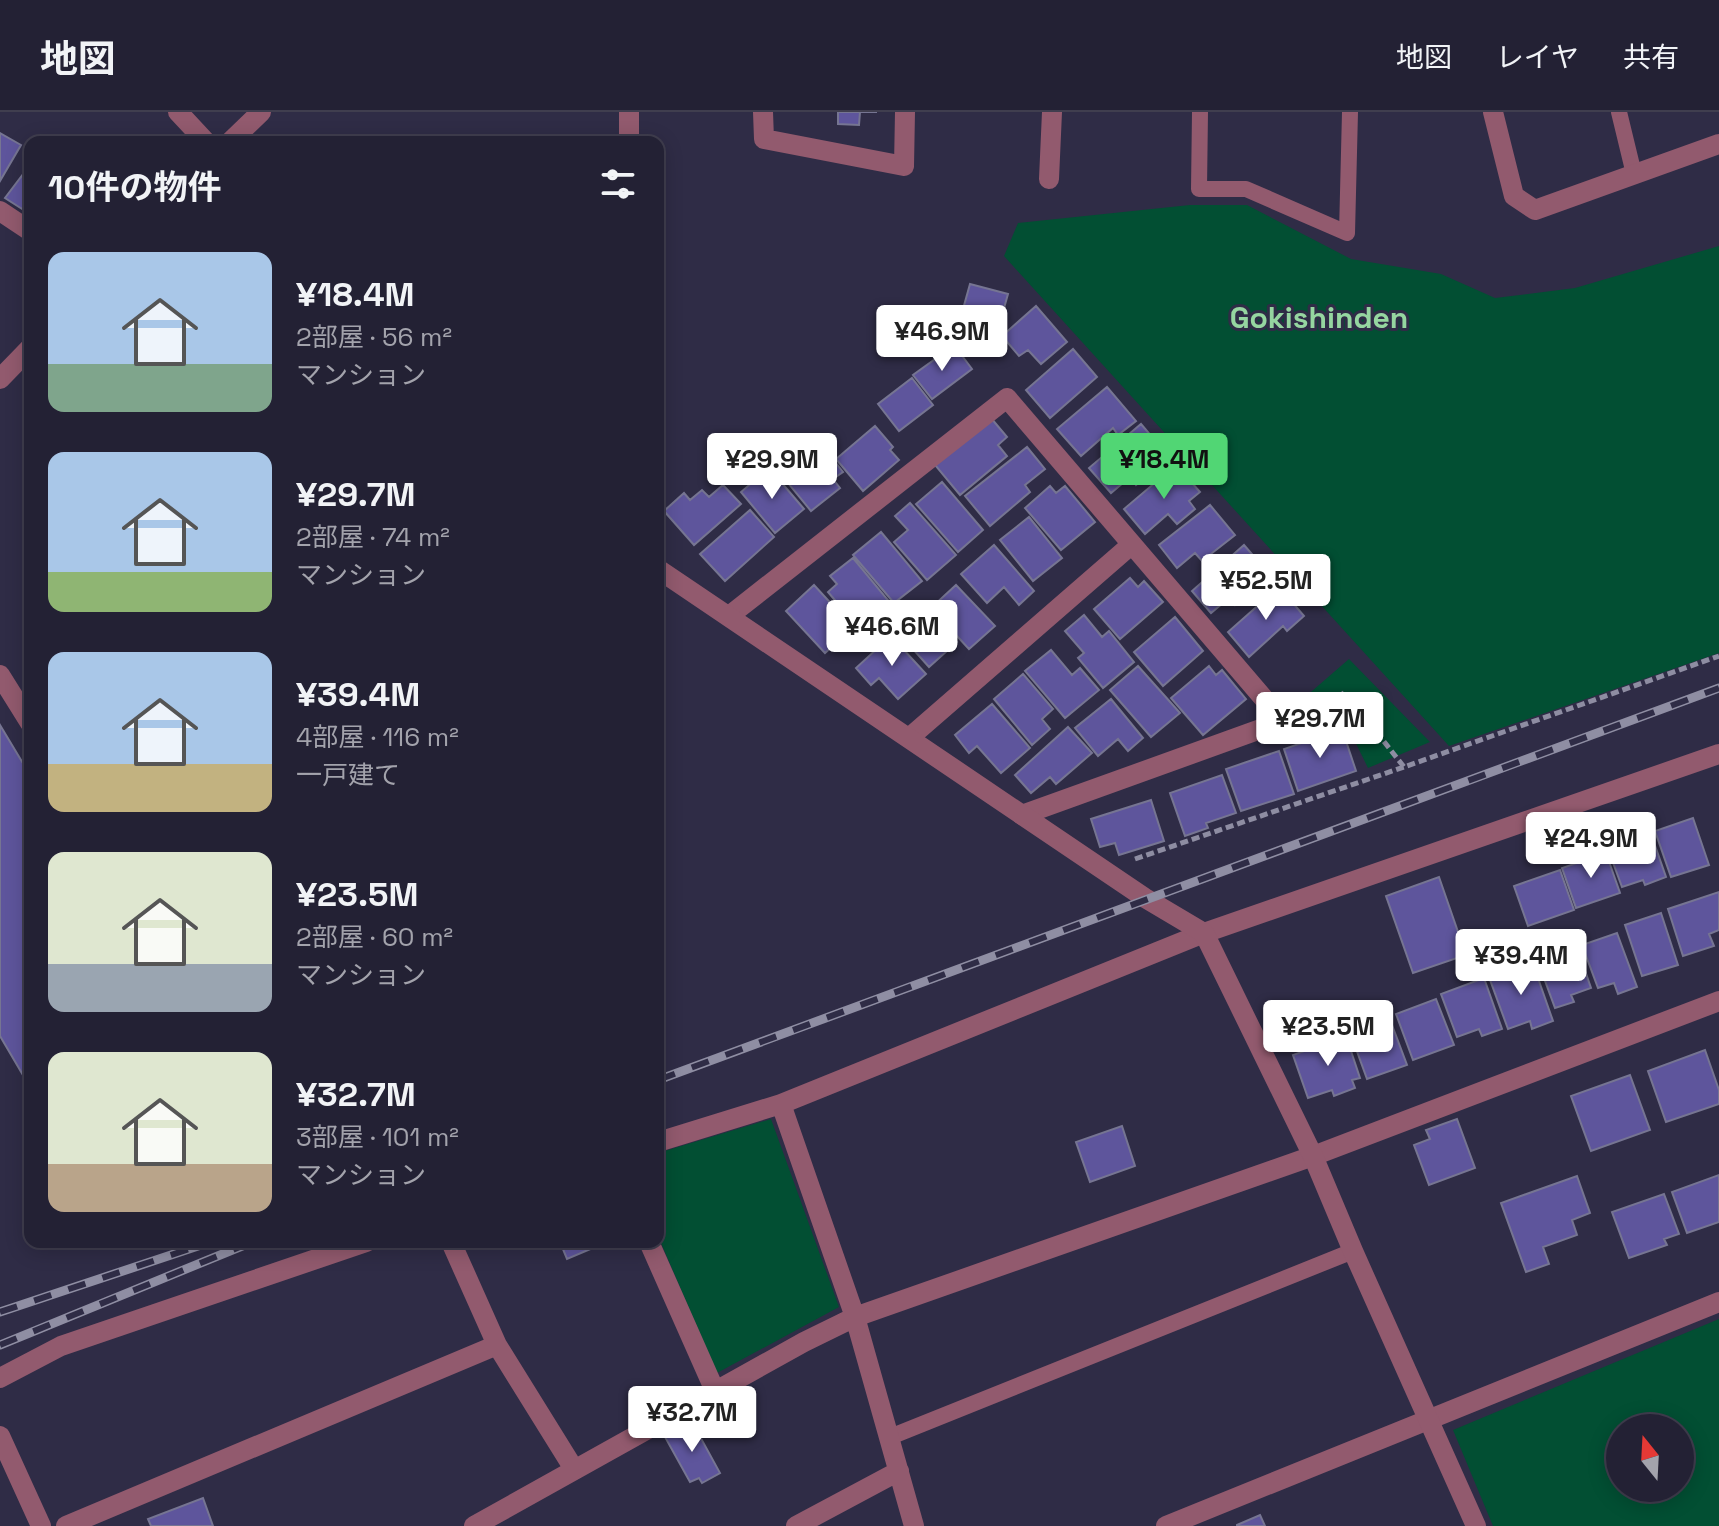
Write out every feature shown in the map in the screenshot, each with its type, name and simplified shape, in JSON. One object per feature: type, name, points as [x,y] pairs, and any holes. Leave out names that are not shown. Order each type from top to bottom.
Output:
[{"type":"street","points":[[178,112],[200,136]]},
{"type":"street","points":[[236,136],[261,112]]},
{"type":"street","points":[[629,112],[629,136]]},
{"type":"street","points":[[763,112],[764,139],[904,166],[905,112]]},
{"type":"street","points":[[1049,179],[1052,112]]},
{"type":"street","points":[[1493,112],[1514,196],[1535,210],[1719,144]]},
{"type":"street","points":[[0,211],[24,227]]},
{"type":"street","points":[[0,379],[24,354]]},
{"type":"street","points":[[729,616],[1007,398],[1283,721],[1022,815]]},
{"type":"street","points":[[909,738],[1131,545]]},
{"type":"street","points":[[664,573],[1145,898],[1204,933],[1313,1156],[1476,1526]]},
{"type":"street","points":[[0,675],[24,713]]},
{"type":"street","points":[[664,1140],[781,1104],[1204,933],[1719,754]]},
{"type":"street","points":[[474,1526],[715,1391],[855,1317],[1313,1156],[1719,1001]]},
{"type":"street","points":[[781,1104],[855,1317],[914,1526]]},
{"type":"street","points":[[0,1378],[61,1346],[348,1248]]},
{"type":"street","points":[[454,1248],[497,1345],[574,1469]]},
{"type":"street","points":[[652,1248],[715,1391]]},
{"type":"street","points":[[1166,1526],[1719,1302]]},
{"type":"street","points":[[66,1526],[497,1345]]},
{"type":"street","points":[[0,1436],[41,1526]]},
{"type":"street","points":[[796,1526],[899,1471]]},
{"type":"lane","points":[[1200,112],[1199,189],[1246,189],[1347,233],[1350,112]]},
{"type":"lane","points":[[1619,112],[1634,174]]},
{"type":"lane","points":[[890,1437],[1353,1251]]},
{"type":"path","points":[[1104,870],[1719,656]]},
{"type":"path","points":[[1283,721],[1322,710],[1345,692],[1404,767]]},
{"type":"green space","points":[[1190,205],[1247,205],[1351,259],[1441,274],[1495,298],[1575,288],[1719,246],[1719,653],[1449,746],[1004,256],[1018,223]]},
{"type":"green space","points":[[1349,659],[1430,742],[1368,768],[1344,719],[1321,726],[1297,704]]},
{"type":"green space","points":[[771,1119],[839,1307],[717,1373],[663,1248],[664,1151]]},
{"type":"green space","points":[[1719,1319],[1719,1526],[1493,1526],[1453,1430]]},
{"type":"building","points":[[838,112],[860,112],[859,125],[838,124]]},
{"type":"building","points":[[0,133],[21,145],[0,181]]},
{"type":"building","points":[[24,173],[24,210],[5,198]]},
{"type":"building","points":[[970,284],[1008,294],[993,347],[965,340],[970,322],[960,320]]},
{"type":"building","points":[[1036,306],[1067,342],[1041,364],[1028,350],[1019,356],[1002,336]]},
{"type":"building","points":[[957,349],[972,369],[932,399],[913,375],[945,352],[948,356]]},
{"type":"building","points":[[1073,349],[1097,377],[1050,418],[1026,390]]},
{"type":"building","points":[[912,378],[933,405],[899,431],[878,404]]},
{"type":"building","points":[[1107,387],[1136,421],[1118,435],[1113,428],[1081,456],[1057,429]]},
{"type":"building","points":[[991,418],[1007,437],[998,445],[1007,456],[960,495],[935,465]]},
{"type":"building","points":[[1141,424],[1169,457],[1136,485],[1130,477],[1111,493],[1089,468]]},
{"type":"building","points":[[875,426],[893,447],[890,450],[899,460],[863,491],[836,459]]},
{"type":"building","points":[[1027,447],[1045,469],[1025,485],[1030,492],[990,526],[965,496]]},
{"type":"building","points":[[815,451],[827,452],[843,472],[833,479],[840,488],[811,511],[783,477]]},
{"type":"building","points":[[1176,465],[1200,492],[1189,501],[1195,509],[1177,524],[1168,514],[1145,534],[1124,509]]},
{"type":"building","points":[[769,468],[804,509],[775,533],[741,492]]},
{"type":"building","points":[[942,482],[983,530],[958,552],[916,504]]},
{"type":"building","points":[[723,485],[741,504],[694,545],[664,511],[684,493],[690,500],[702,490],[709,497]]},
{"type":"building","points":[[1050,486],[1056,493],[1065,486],[1095,522],[1061,550],[1025,508]]},
{"type":"building","points":[[910,503],[956,555],[927,580],[894,542],[908,530],[895,516]]},
{"type":"building","points":[[1210,505],[1235,535],[1202,561],[1195,553],[1177,568],[1159,545]]},
{"type":"building","points":[[750,510],[774,537],[725,581],[700,554]]},
{"type":"building","points":[[1029,517],[1062,558],[1033,581],[1000,540]]},
{"type":"building","points":[[881,532],[922,581],[894,603],[853,555]]},
{"type":"building","points":[[994,545],[1034,591],[1019,605],[1004,587],[987,603],[961,574]]},
{"type":"building","points":[[1244,545],[1270,575],[1235,605],[1229,598],[1211,613],[1192,591]]},
{"type":"building","points":[[853,558],[892,605],[861,631],[828,592],[837,584],[830,576]]},
{"type":"building","points":[[1130,578],[1138,587],[1144,581],[1163,602],[1120,639],[1094,609]]},
{"type":"building","points":[[814,585],[847,621],[838,629],[844,636],[825,653],[786,611]]},
{"type":"building","points":[[956,585],[995,626],[969,649],[931,608]]},
{"type":"building","points":[[1279,587],[1304,616],[1287,631],[1283,626],[1249,657],[1228,632]]},
{"type":"building","points":[[923,604],[957,642],[929,667],[895,629]]},
{"type":"building","points":[[1084,615],[1102,637],[1109,631],[1134,662],[1103,688],[1078,658],[1084,653],[1065,631]]},
{"type":"building","points":[[1175,617],[1203,651],[1163,686],[1134,652]]},
{"type":"building","points":[[891,636],[926,674],[898,699],[879,678],[871,685],[856,668]]},
{"type":"building","points":[[1051,650],[1072,675],[1080,668],[1099,690],[1065,718],[1025,671]]},
{"type":"building","points":[[1138,666],[1180,713],[1151,737],[1110,690]]},
{"type":"building","points":[[1209,666],[1216,675],[1222,670],[1246,699],[1203,735],[1171,698]]},
{"type":"building","points":[[1023,674],[1053,709],[1042,719],[1050,729],[1032,745],[994,699]]},
{"type":"building","points":[[1111,699],[1143,738],[1128,751],[1118,739],[1098,756],[1075,728]]},
{"type":"building","points":[[992,704],[1030,748],[1001,773],[977,746],[969,753],[955,735]]},
{"type":"building","points":[[0,725],[24,765],[24,1077],[0,1036]]},
{"type":"building","points":[[1068,727],[1092,753],[1056,784],[1050,777],[1031,793],[1015,775]]},
{"type":"building","points":[[1342,729],[1356,771],[1298,791],[1284,749]]},
{"type":"building","points":[[1279,751],[1294,794],[1241,811],[1226,769]]},
{"type":"building","points":[[1222,775],[1236,813],[1206,823],[1208,828],[1185,836],[1170,793]]},
{"type":"building","points":[[1151,800],[1164,841],[1119,855],[1115,843],[1100,847],[1091,819]]},
{"type":"building","points":[[1693,818],[1709,865],[1671,877],[1655,831]]},
{"type":"building","points":[[1651,834],[1666,877],[1645,885],[1643,880],[1622,887],[1608,849]]},
{"type":"building","points":[[1606,853],[1620,893],[1576,908],[1562,868]]},
{"type":"building","points":[[1560,870],[1574,910],[1528,926],[1514,886]]},
{"type":"building","points":[[1439,877],[1466,955],[1413,973],[1386,896]]},
{"type":"building","points":[[1719,892],[1719,930],[1709,934],[1714,946],[1683,956],[1668,909]]},
{"type":"building","points":[[1661,913],[1678,965],[1642,976],[1625,925]]},
{"type":"building","points":[[1617,933],[1637,987],[1618,994],[1614,983],[1598,988],[1582,945]]},
{"type":"building","points":[[1576,945],[1591,988],[1571,995],[1574,1002],[1555,1008],[1537,959]]},
{"type":"building","points":[[1532,961],[1553,1021],[1532,1029],[1530,1021],[1508,1029],[1489,977]]},
{"type":"building","points":[[1484,978],[1502,1029],[1482,1036],[1479,1029],[1457,1037],[1441,994]]},
{"type":"building","points":[[1436,999],[1454,1045],[1413,1060],[1396,1014]]},
{"type":"building","points":[[1389,1017],[1407,1065],[1367,1079],[1350,1032]]},
{"type":"building","points":[[1346,1036],[1360,1078],[1352,1080],[1355,1088],[1334,1096],[1332,1090],[1308,1098],[1293,1055]]},
{"type":"building","points":[[1705,1050],[1719,1090],[1719,1104],[1666,1122],[1648,1071]]},
{"type":"building","points":[[1630,1075],[1650,1130],[1591,1151],[1571,1096]]},
{"type":"building","points":[[1457,1119],[1475,1168],[1429,1185],[1414,1145],[1430,1139],[1426,1130]]},
{"type":"building","points":[[1122,1126],[1135,1166],[1090,1182],[1076,1142]]},
{"type":"building","points":[[1719,1175],[1719,1222],[1687,1233],[1672,1192]]},
{"type":"building","points":[[1577,1176],[1590,1213],[1572,1220],[1577,1235],[1543,1247],[1549,1264],[1526,1272],[1501,1203]]},
{"type":"building","points":[[1664,1194],[1679,1234],[1664,1239],[1667,1245],[1629,1258],[1612,1212]]},
{"type":"building","points":[[562,1248],[593,1248],[567,1259]]},
{"type":"building","points":[[692,1422],[720,1473],[702,1483],[699,1478],[690,1482],[665,1437]]},
{"type":"building","points":[[203,1498],[213,1526],[151,1526],[148,1519]]},
{"type":"building","points":[[1260,1515],[1265,1526],[1237,1526],[1237,1525]]},
{"type":"railway","points":[[664,1078],[1719,688]]},
{"type":"railway","points":[[0,1312],[192,1248]]},
{"type":"railway","points":[[0,1345],[237,1248]]},
{"type":"district","name":"Gokishinden","points":[[1319,317]]}]
